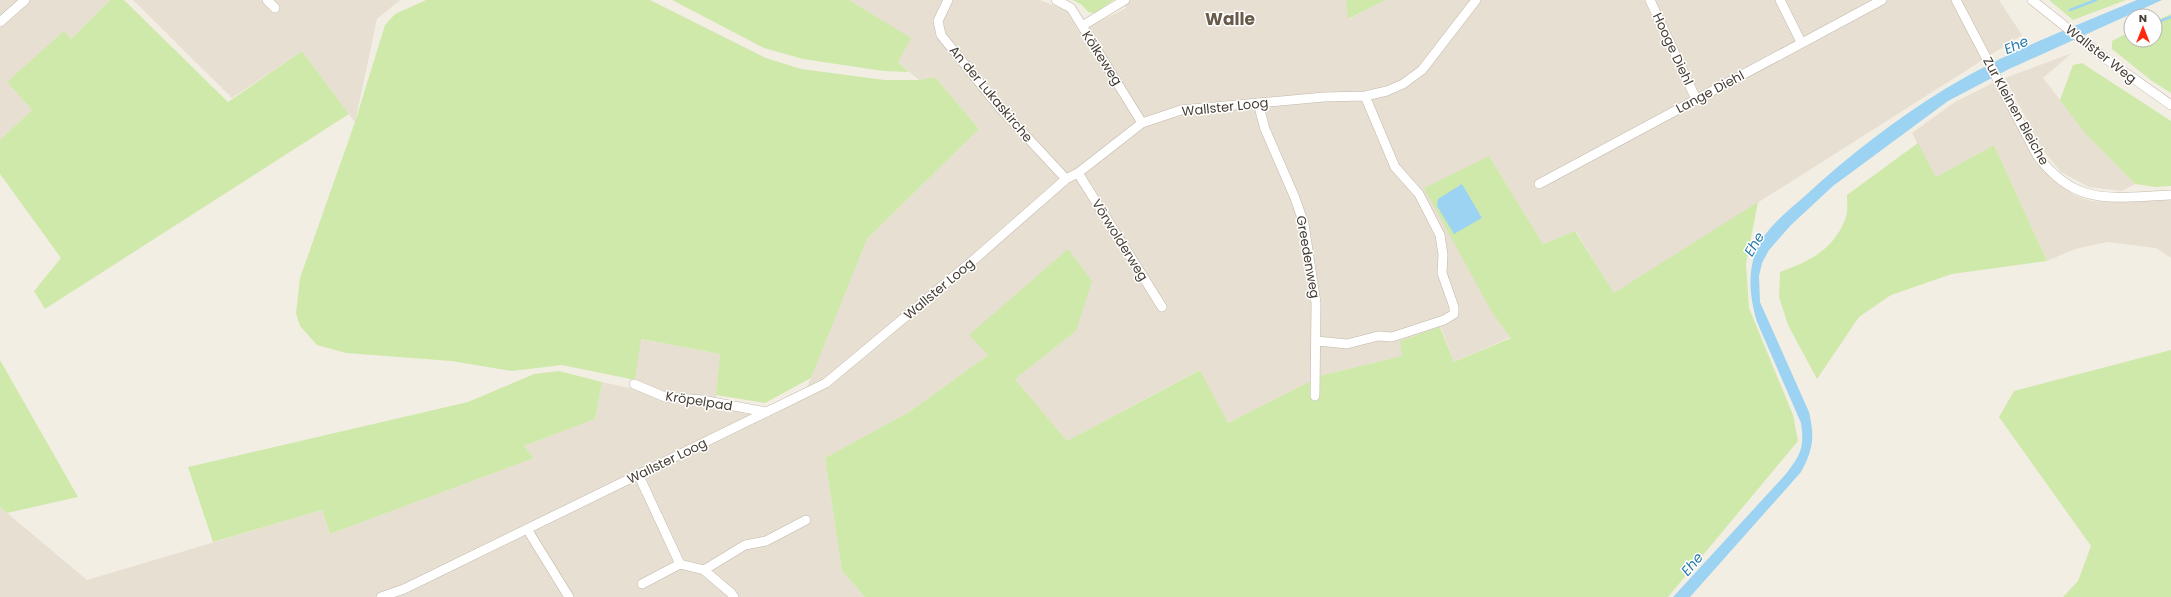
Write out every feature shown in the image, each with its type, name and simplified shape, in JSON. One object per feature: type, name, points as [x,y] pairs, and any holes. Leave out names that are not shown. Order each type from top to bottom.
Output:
[{"type":"street","points":[[0,22],[25,0]]},
{"type":"street","points":[[267,0],[275,8]]},
{"type":"street","name":"An der Lukaskirche","points":[[948,0],[938,21],[941,35],[1000,108],[1066,179]]},
{"type":"street","name":"Kölkeweg","points":[[1056,0],[1071,8],[1142,123]]},
{"type":"street","points":[[1082,26],[1125,0]]},
{"type":"street","name":"Wallster Loog","points":[[381,597],[404,589],[639,476],[826,383],[977,257],[1066,179],[1078,173],[1142,123],[1181,110],[1365,96],[1387,91],[1403,84],[1422,70],[1476,0]]},
{"type":"street","name":"Hooge Diehl","points":[[1650,0],[1696,99]]},
{"type":"street","points":[[1780,0],[1801,42]]},
{"type":"street","name":"Lange Diehl","points":[[1539,184],[1801,42],[1882,0]]},
{"type":"street","name":"Zur Kleinen Bleiche","points":[[1956,0],[2037,155],[2047,168],[2068,186],[2078,192],[2095,196],[2171,195]]},
{"type":"street","name":"Wallster Weg","points":[[2032,0],[2090,47],[2144,87],[2171,104]]},
{"type":"street","points":[[1317,341],[1347,344],[1378,336],[1392,337],[1444,320],[1454,314],[1454,307],[1442,273],[1443,255],[1440,235],[1419,194],[1395,168],[1365,96]]},
{"type":"street","name":"Greedenweg","points":[[1258,103],[1265,129],[1295,198],[1304,224],[1316,303],[1317,341],[1315,396]]},
{"type":"street","name":"Vörwolderweg","points":[[1078,173],[1162,307]]},
{"type":"street","name":"Kröpelpad","points":[[634,384],[665,397],[702,400],[766,412]]},
{"type":"street","points":[[639,476],[680,564]]},
{"type":"street","points":[[704,570],[744,545],[766,541],[806,520]]},
{"type":"street","points":[[527,529],[568,597]]},
{"type":"street","points":[[642,584],[680,564],[704,570],[734,597]]},
{"type":"shaded area","points":[[0,0],[110,0],[71,39],[64,32],[7,82],[32,110],[0,140]]},
{"type":"shaded area","points":[[133,0],[400,0],[377,19],[355,122],[302,51],[232,98]]},
{"type":"shaded area","points":[[849,0],[1040,0],[1067,11],[1079,32],[1126,8],[1122,0],[1346,0],[1349,19],[1386,0],[1999,0],[2022,35],[1614,294],[1576,231],[1543,244],[1489,156],[1493,314],[1511,337],[1454,362],[1441,327],[1402,356],[1323,375],[1228,423],[1199,370],[1067,441],[1015,379],[1076,331],[970,335],[988,355],[909,412],[825,458],[842,571],[865,597],[0,597],[0,507],[87,580],[322,510],[330,534],[534,458],[524,446],[595,419],[602,382],[634,389],[640,339],[720,354],[715,407],[766,418],[802,400],[867,239],[979,129],[935,77],[919,80],[898,62],[910,38]]},
{"type":"shaded area","points":[[2072,53],[2043,78],[2086,133],[2135,184],[2122,191],[2089,187],[2061,172],[2042,149],[2005,78]]},
{"type":"shaded area","points":[[1993,83],[2042,169],[2074,195],[2091,201],[2108,202],[2171,200],[2171,258],[2156,248],[2107,242],[2075,249],[2047,261],[1994,145],[1936,177],[1912,133],[1955,102]]},
{"type":"green space","points":[[110,0],[124,0],[228,102],[302,51],[349,114],[45,309],[34,291],[61,258],[0,174],[0,140],[32,110],[7,82],[64,31],[71,39]]},
{"type":"green space","points":[[426,0],[650,0],[766,58],[801,69],[885,80],[919,80],[935,77],[979,129],[867,239],[811,378],[765,403],[716,395],[720,354],[641,339],[635,380],[562,365],[512,371],[451,361],[346,353],[317,345],[300,326],[296,313],[300,278],[355,122],[385,25],[395,14]]},
{"type":"green space","points":[[672,0],[849,0],[911,38],[898,62],[909,72],[883,71],[803,59],[764,48]]},
{"type":"green space","points":[[1073,0],[1114,0],[1094,13],[1088,12],[1082,5]]},
{"type":"green space","points":[[1346,0],[1386,0],[1348,19]]},
{"type":"green space","points":[[2049,0],[2126,0],[2073,20]]},
{"type":"green space","points":[[2171,14],[2171,93],[2152,81],[2112,49],[2112,41],[2123,35],[2123,48],[2163,48],[2163,18]]},
{"type":"green space","points":[[2082,63],[2171,121],[2171,186],[2156,187],[2135,184],[2085,133],[2060,100],[2073,65]]},
{"type":"green space","points":[[1918,143],[1936,177],[1994,145],[2047,261],[1952,274],[1891,295],[1859,317],[1817,379],[1788,325],[1779,297],[1780,272],[1811,258],[1828,246],[1835,238],[1846,217],[1847,195]]},
{"type":"green space","points":[[1489,156],[1543,244],[1575,231],[1614,293],[1758,202],[1746,264],[1749,308],[1793,415],[1798,441],[1668,597],[865,597],[842,571],[825,458],[909,412],[988,355],[969,335],[1068,249],[1092,281],[1076,331],[1015,379],[1067,441],[1200,370],[1228,423],[1323,375],[1402,356],[1400,341],[1440,327],[1454,362],[1511,338],[1493,314],[1424,188]]},
{"type":"green space","points":[[2171,350],[2171,597],[2063,597],[2078,581],[2091,546],[1999,417],[2014,391]]},
{"type":"green space","points":[[0,360],[78,497],[7,513],[0,507]]},
{"type":"green space","points":[[559,371],[602,382],[595,419],[524,446],[534,458],[330,534],[322,510],[213,542],[188,467],[468,402],[534,374]]},
{"type":"water","points":[[2137,0],[2162,0],[2144,8],[2123,8],[2123,18],[2009,69],[1948,101],[1833,186],[1791,225],[1769,250],[1762,263],[1759,276],[1760,302],[1809,412],[1812,429],[1812,443],[1808,457],[1801,472],[1690,597],[1673,597],[1785,475],[1798,457],[1802,445],[1801,423],[1757,322],[1751,295],[1750,286],[1753,260],[1765,235],[1771,227],[1822,180],[1891,125],[1945,89],[1991,63],[2064,30]]},
{"type":"water","points":[[1462,184],[1482,218],[1454,234],[1437,206],[1438,199]]},
{"type":"waterway","points":[[2070,10],[2096,0]]},
{"type":"waterway","points":[[2163,20],[2171,17]]},
{"type":"district","name":"Walle","points":[[1230,19]]},
{"type":"water label","name":"Ehe","points":[[2016,45]]},
{"type":"water label","name":"Ehe","points":[[1754,244]]},
{"type":"water label","name":"Ehe","points":[[1692,564]]}]
